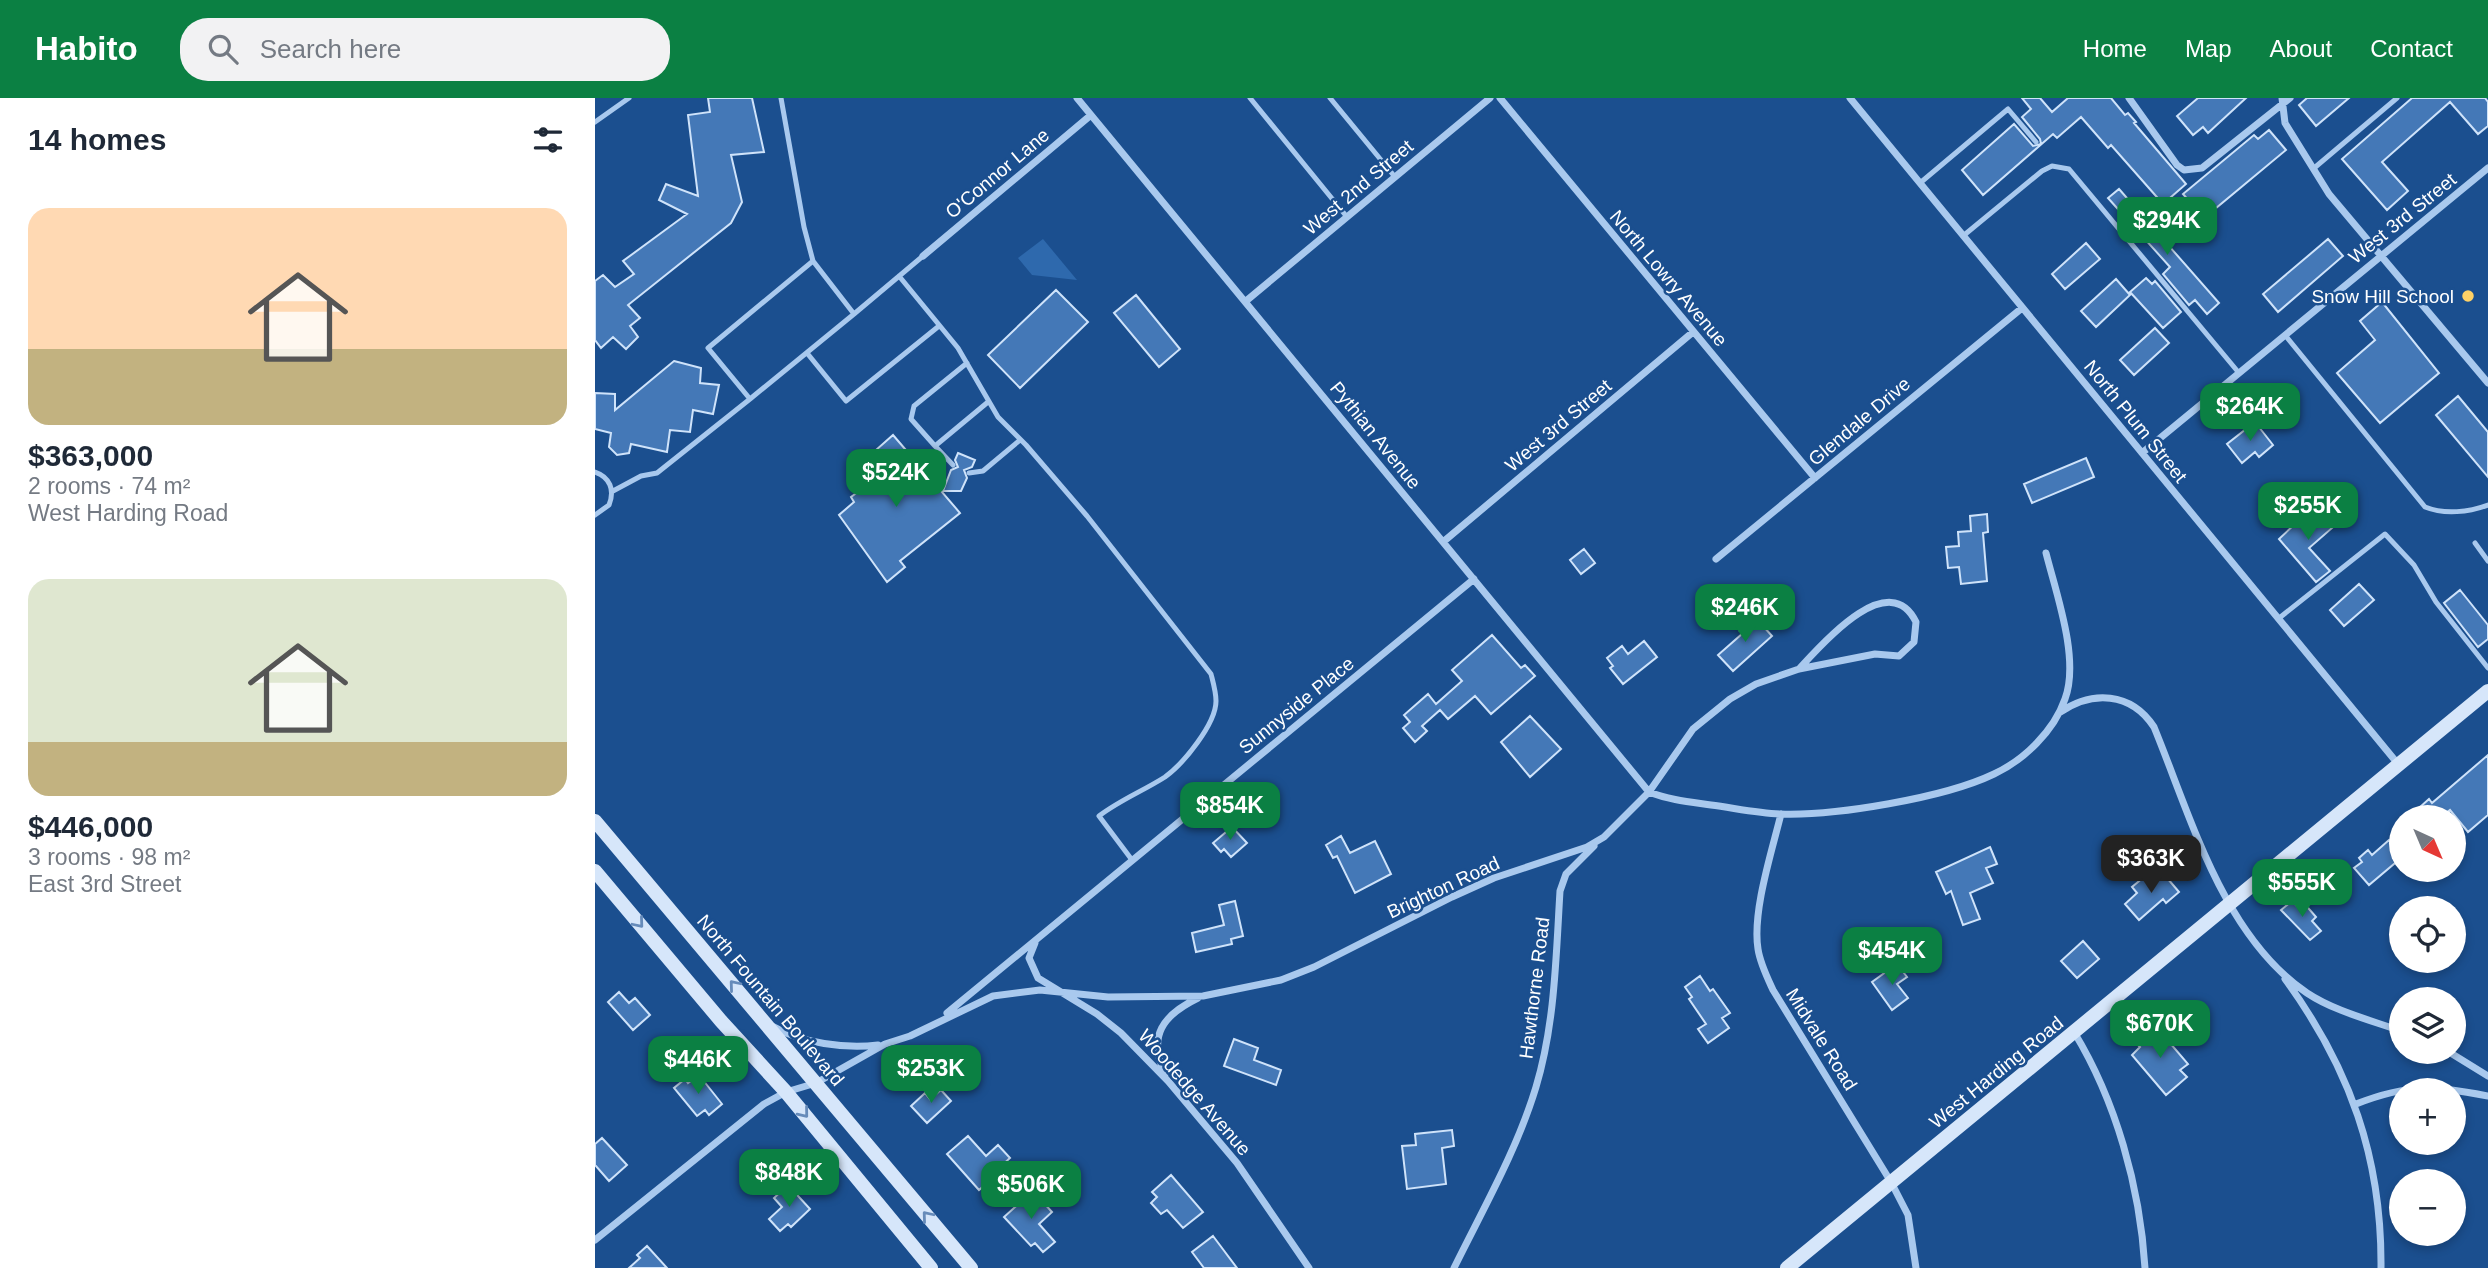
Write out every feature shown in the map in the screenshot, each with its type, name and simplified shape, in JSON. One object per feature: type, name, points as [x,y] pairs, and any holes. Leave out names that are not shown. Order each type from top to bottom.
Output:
[{"type":"street","name":"Pythian Avenue","points":[[1077,98],[1649,792]]},
{"type":"street","name":"West 2nd Street","points":[[1246,301],[1490,98]]},
{"type":"street","name":"North Lowry Avenue","points":[[1500,98],[1815,478]]},
{"type":"street","name":"North Plum Street","points":[[1850,98],[2397,764]]},
{"type":"street","points":[[2129,98],[2177,165],[2193,171],[2210,162],[2285,99]]},
{"type":"street","points":[[2285,99],[2285,123],[2329,194],[2488,383]]},
{"type":"street","name":"O'Connor Lane","points":[[923,256],[1091,115]]},
{"type":"street","name":"West 3rd Street","points":[[2141,453],[2488,168]]},
{"type":"street","name":"Glendale Drive","points":[[1716,559],[2022,308]]},
{"type":"street","name":"West 3rd Street","points":[[1443,542],[1693,332]]},
{"type":"street","points":[[1649,792],[1665,799],[1780,814],[1813,814],[1858,808],[1969,784],[2014,762],[2030,749],[2058,714],[2066,698],[2070,669],[2046,553]]},
{"type":"street","name":"Sunnyside Place","points":[[934,1022],[1473,579]]},
{"type":"street","name":"Brighton Road","points":[[595,1240],[764,1104],[786,1092],[816,1083],[885,1044],[911,1036],[934,1022],[993,996],[1016,991],[1169,998],[1203,996],[1281,980],[1314,967],[1494,878],[1587,847],[1604,838],[1649,792],[1675,752],[1708,715],[1756,684],[1799,669],[1875,654],[1899,656],[1914,642],[1916,622],[1905,606],[1896,602],[1879,603],[1866,608],[1821,645],[1799,669]]},
{"type":"street","name":"West Harding Road","points":[[1787,1268],[2488,691]]},
{"type":"street","points":[[2058,714],[2082,700],[2109,697],[2124,701],[2146,715],[2154,727],[2229,905],[2307,1010],[2330,1048],[2356,1104],[2377,1191],[2381,1268]]},
{"type":"street","name":"Midvale Road","points":[[1780,814],[1757,928],[1763,969],[1773,990],[1891,1182],[1908,1215],[1916,1268]]},
{"type":"street","name":"North Fountain Boulevard","points":[[598,830],[971,1268]]},
{"type":"street","name":"Hawthorne Road","points":[[1454,1268],[1520,1132],[1536,1087],[1550,1022],[1560,891],[1566,874],[1604,838]]},
{"type":"street","points":[[595,870],[721,1021],[786,1092],[931,1268]]},
{"type":"street","points":[[1041,935],[1031,949],[1029,958],[1032,968],[1045,984],[1061,992]]},
{"type":"street","points":[[2278,971],[2324,1002],[2389,1026]]},
{"type":"street","name":"Woodedge Avenue","points":[[1061,992],[1097,1014],[1121,1033],[1168,1081],[1237,1163],[1309,1268]]},
{"type":"street","points":[[1168,1081],[1156,1052],[1163,1025],[1179,1007],[1203,996]]},
{"type":"street","points":[[763,1021],[784,1032],[822,1042],[852,1046],[885,1044]]},
{"type":"street","points":[[2074,1032],[2100,1082],[2115,1123],[2139,1217],[2145,1268]]},
{"type":"street","points":[[2466,1062],[2488,1076]]},
{"type":"street","points":[[2356,1104],[2409,1088],[2428,1087],[2488,1096]]},
{"type":"lane","points":[[595,122],[628,98]]},
{"type":"lane","points":[[781,98],[804,227],[813,261],[854,314]]},
{"type":"lane","points":[[1249,98],[1347,217]]},
{"type":"lane","points":[[1330,98],[1395,177]]},
{"type":"lane","points":[[2313,169],[2397,98]]},
{"type":"lane","points":[[1920,183],[2008,109],[2036,142]]},
{"type":"lane","points":[[1963,236],[2042,171],[2052,166],[2069,169],[2239,373]]},
{"type":"lane","points":[[613,491],[641,476],[657,473],[923,256]]},
{"type":"lane","points":[[750,399],[708,348],[813,261]]},
{"type":"lane","points":[[899,276],[967,363],[988,402],[1160,607],[1211,674],[1216,702],[1212,718],[1198,742],[1167,776],[1120,800],[1099,816],[1132,860]]},
{"type":"lane","points":[[807,353],[846,401],[939,326]]},
{"type":"lane","points":[[2285,335],[2425,507],[2437,512],[2451,512],[2488,505]]},
{"type":"lane","points":[[953,465],[911,419],[914,406],[967,363]]},
{"type":"lane","points":[[935,446],[988,402]]},
{"type":"lane","points":[[969,473],[983,471],[1020,440]]},
{"type":"lane","points":[[595,472],[606,478],[613,491],[610,505],[595,515]]},
{"type":"lane","points":[[2278,619],[2385,534],[2414,565],[2436,602],[2488,668]]},
{"type":"lane","points":[[2475,542],[2488,561]]},
{"type":"shaded area","points":[[1043,239],[1077,280],[1032,275],[1018,258]]},
{"type":"building","points":[[708,98],[752,98],[764,152],[731,155],[742,202],[731,223],[628,305],[640,318],[630,326],[638,337],[626,349],[613,337],[601,348],[595,340],[595,281],[603,275],[615,287],[634,274],[623,261],[687,214],[659,200],[666,184],[698,196],[688,115],[710,112]]},
{"type":"building","points":[[2022,98],[2040,98],[2052,112],[2068,98],[2111,98],[2125,115],[2128,113],[2136,122],[2134,123],[2186,184],[2163,204],[2111,145],[2108,148],[2081,117],[2057,138],[2053,134],[1983,195],[1962,170],[2014,124],[2033,146],[2041,144],[2022,117],[2031,109]]},
{"type":"building","points":[[2198,98],[2246,98],[2208,133],[2203,127],[2193,135],[2177,116]]},
{"type":"building","points":[[2307,98],[2349,98],[2316,126],[2299,105]]},
{"type":"building","points":[[2412,98],[2485,98],[2488,102],[2488,126],[2478,134],[2450,102],[2382,162],[2408,191],[2387,210],[2342,159]]},
{"type":"building","points":[[2269,130],[2286,150],[2204,218],[2183,194],[2254,135],[2258,139]]},
{"type":"building","points":[[2119,189],[2219,303],[2207,314],[2195,300],[2189,305],[2163,274],[2170,267],[2108,198]]},
{"type":"building","points":[[2328,239],[2343,256],[2278,312],[2263,294]]},
{"type":"building","points":[[2086,243],[2100,259],[2065,289],[2052,274]]},
{"type":"building","points":[[2146,278],[2152,284],[2155,281],[2181,312],[2163,328],[2130,292]]},
{"type":"building","points":[[2116,279],[2130,295],[2096,327],[2081,311]]},
{"type":"building","points":[[1056,290],[1088,322],[1020,388],[988,355]]},
{"type":"building","points":[[1136,295],[1180,349],[1159,367],[1114,313]]},
{"type":"building","points":[[2382,302],[2439,373],[2380,423],[2337,373],[2375,340],[2360,321]]},
{"type":"building","points":[[2155,328],[2169,343],[2134,375],[2120,360]]},
{"type":"building","points":[[674,361],[701,368],[700,383],[719,385],[713,414],[693,410],[690,432],[670,430],[667,452],[631,444],[629,453],[617,455],[609,447],[611,433],[595,429],[595,393],[615,394],[615,410]]},
{"type":"building","points":[[2458,396],[2488,432],[2488,477],[2436,415]]},
{"type":"building","points":[[2255,422],[2273,445],[2259,457],[2255,452],[2242,463],[2227,444]]},
{"type":"building","points":[[893,435],[960,513],[900,561],[905,567],[887,582],[839,515],[854,502],[851,497],[859,491],[851,482],[882,457],[876,450]]},
{"type":"building","points":[[958,453],[975,460],[972,467],[964,470],[967,478],[961,491],[943,491],[951,470],[958,467],[955,460]]},
{"type":"building","points":[[2086,458],[2094,477],[2032,503],[2024,484]]},
{"type":"building","points":[[2313,507],[2332,528],[2309,548],[2330,571],[2316,582],[2279,539]]},
{"type":"building","points":[[1987,514],[1988,532],[1983,533],[1987,581],[1961,584],[1959,567],[1948,568],[1946,547],[1959,546],[1958,532],[1971,531],[1970,516]]},
{"type":"building","points":[[1584,549],[1595,563],[1581,574],[1570,560]]},
{"type":"building","points":[[2359,584],[2374,600],[2344,626],[2330,610]]},
{"type":"building","points":[[2460,590],[2488,625],[2488,639],[2478,647],[2444,603]]},
{"type":"building","points":[[1755,617],[1772,636],[1733,671],[1718,655],[1743,633],[1740,631]]},
{"type":"building","points":[[1492,635],[1521,668],[1525,665],[1535,676],[1491,714],[1475,696],[1448,719],[1440,710],[1422,726],[1427,731],[1415,742],[1403,728],[1410,722],[1404,715],[1428,694],[1436,704],[1462,681],[1452,670]]},
{"type":"building","points":[[1644,641],[1657,657],[1623,684],[1610,668],[1613,666],[1607,658],[1622,646],[1628,654]]},
{"type":"building","points":[[1530,716],[1561,749],[1530,777],[1501,742]]},
{"type":"building","points":[[2488,755],[2488,815],[2468,832],[2466,805],[2422,805],[2429,799],[2432,803]]},
{"type":"building","points":[[1232,827],[1247,843],[1231,857],[1224,849],[1221,852],[1213,843]]},
{"type":"building","points":[[1341,836],[1350,853],[1375,841],[1391,874],[1355,893],[1337,856],[1333,858],[1326,845]]},
{"type":"building","points":[[2389,840],[2389,868],[2369,885],[2354,868],[2362,862],[2359,858],[2368,850],[2372,855]]},
{"type":"building","points":[[1990,847],[1997,864],[1986,868],[1993,883],[1970,893],[1980,919],[1963,925],[1951,891],[1946,894],[1936,872]]},
{"type":"building","points":[[2162,872],[2179,892],[2166,903],[2163,899],[2139,920],[2125,904],[2137,893],[2132,887],[2144,877],[2150,883]]},
{"type":"building","points":[[1235,901],[1243,936],[1231,939],[1232,944],[1196,952],[1192,933],[1224,925],[1219,905]]},
{"type":"building","points":[[2292,901],[2298,907],[2303,902],[2316,917],[2312,921],[2321,931],[2310,940],[2281,910]]},
{"type":"building","points":[[2083,941],[2099,959],[2077,978],[2061,961]]},
{"type":"building","points":[[1897,964],[1907,977],[1897,984],[1908,998],[1892,1010],[1872,982]]},
{"type":"building","points":[[1700,976],[1730,1013],[1722,1018],[1729,1028],[1708,1043],[1698,1029],[1706,1024],[1689,999],[1692,997],[1685,987]]},
{"type":"building","points":[[619,992],[629,1003],[635,998],[650,1015],[633,1030],[608,1002]]},
{"type":"building","points":[[2148,1029],[2152,1034],[2158,1029],[2188,1064],[2180,1070],[2187,1077],[2166,1095],[2132,1055],[2140,1047],[2134,1041]]},
{"type":"building","points":[[1234,1039],[1258,1048],[1254,1060],[1281,1070],[1276,1085],[1224,1066]]},
{"type":"building","points":[[699,1075],[722,1104],[709,1115],[705,1110],[697,1116],[674,1088],[685,1079],[688,1083]]},
{"type":"building","points":[[941,1090],[951,1101],[927,1123],[911,1106],[925,1093],[930,1099]]},
{"type":"building","points":[[1452,1130],[1454,1146],[1442,1148],[1446,1184],[1407,1189],[1402,1146],[1416,1145],[1415,1134]]},
{"type":"building","points":[[968,1136],[986,1156],[998,1145],[1010,1158],[999,1168],[999,1173],[979,1190],[947,1154]]},
{"type":"building","points":[[602,1138],[627,1165],[609,1181],[595,1165],[595,1144]]},
{"type":"building","points":[[1171,1175],[1203,1212],[1183,1228],[1167,1210],[1161,1214],[1151,1203],[1157,1197],[1152,1192]]},
{"type":"building","points":[[788,1185],[810,1209],[791,1227],[788,1224],[780,1231],[769,1219],[782,1207],[774,1198]]},
{"type":"building","points":[[1033,1191],[1052,1212],[1039,1224],[1055,1242],[1043,1252],[1035,1243],[1031,1246],[1004,1217]]},
{"type":"building","points":[[1213,1236],[1237,1268],[1204,1268],[1192,1252]]},
{"type":"building","points":[[647,1246],[667,1268],[629,1268],[640,1258],[637,1255]]},
{"type":"place","name":"Snow Hill School","points":[[2468,296]]}]
